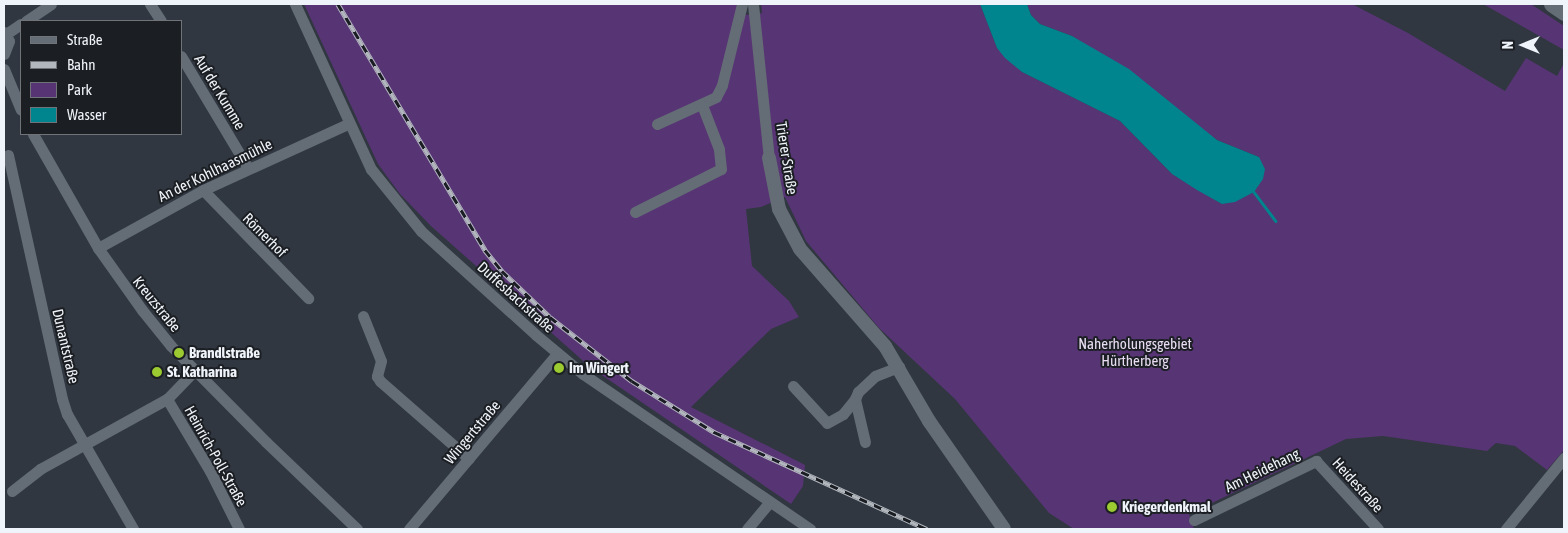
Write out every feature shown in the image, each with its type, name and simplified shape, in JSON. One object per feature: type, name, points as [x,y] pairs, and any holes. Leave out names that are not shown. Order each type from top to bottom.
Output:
[{"type":"main road","points":[[1551,4],[1564,13]]},
{"type":"street","points":[[27,20],[51,4]]},
{"type":"street","points":[[150,4],[160,20]]},
{"type":"street","name":"Duffesbachstraße","points":[[294,4],[348,124],[371,169],[393,200],[421,231],[557,354],[810,529]]},
{"type":"street","points":[[657,124],[702,106],[716,97],[722,85],[742,4]]},
{"type":"street","name":"Trierer Straße","points":[[752,4],[769,158],[779,209],[800,249],[885,346],[929,421],[1004,529]]},
{"type":"street","points":[[4,54],[8,46],[5,33],[20,25]]},
{"type":"street","name":"Auf der Kumme","points":[[182,58],[248,168]]},
{"type":"street","points":[[4,69],[20,108]]},
{"type":"street","points":[[635,212],[720,169],[719,150],[702,106]]},
{"type":"street","name":"An der Kohlhaasmühle","points":[[98,248],[203,190],[348,124]]},
{"type":"street","name":"Kreuzstraße","points":[[34,135],[98,248],[142,310],[195,370],[357,529]]},
{"type":"street","name":"Dunantstraße","points":[[8,155],[62,399],[133,529]]},
{"type":"street","name":"Römerhof","points":[[203,190],[308,298]]},
{"type":"street","points":[[363,316],[381,361],[377,376],[380,381],[469,459]]},
{"type":"street","name":"Wingertstraße","points":[[409,529],[557,354]]},
{"type":"street","points":[[793,386],[827,423],[843,414],[858,392],[875,376],[899,367]]},
{"type":"street","points":[[12,491],[40,469],[85,442],[166,399],[195,370]]},
{"type":"street","name":"Heinrich-Poll-Straße","points":[[166,399],[210,471],[239,529]]},
{"type":"street","points":[[855,399],[865,442]]},
{"type":"street","points":[[1506,529],[1564,458]]},
{"type":"street","name":"Am Heidehang","points":[[1194,520],[1316,461]]},
{"type":"street","name":"Heidestraße","points":[[1316,461],[1378,529]]},
{"type":"street","points":[[747,529],[770,502]]},
{"type":"green space","name":"Naherholungsgebiet Hürtherberg","points":[[304,4],[744,4],[745,15],[762,13],[761,4],[980,4],[997,48],[1022,72],[1120,121],[1172,174],[1222,204],[1259,157],[1217,140],[1072,36],[1040,24],[1031,15],[1027,4],[1352,4],[1408,33],[1505,91],[1526,58],[1557,76],[1564,63],[1564,450],[1547,470],[1515,446],[1496,443],[1487,451],[1383,436],[1346,439],[1189,514],[1194,529],[1074,529],[1049,513],[955,399],[879,328],[806,241],[785,197],[761,207],[746,209],[752,266],[789,301],[799,317],[771,329],[691,407],[805,465],[803,486],[791,504],[590,367],[431,226],[400,194],[378,164]]},
{"type":"green space","points":[[1483,4],[1531,4],[1564,26],[1564,50]]},
{"type":"water","points":[[980,4],[1027,4],[1031,15],[1040,24],[1072,36],[1129,69],[1217,140],[1259,157],[1265,169],[1263,179],[1254,192],[1235,202],[1222,204],[1197,190],[1172,174],[1120,121],[1022,72],[1005,58],[997,48]]},
{"type":"waterway","points":[[1254,192],[1276,221]]},
{"type":"railway","points":[[338,4],[485,250],[502,271],[550,317],[632,381],[714,432],[927,529]]},
{"type":"place","name":"Brandlstraße","points":[[179,353]]},
{"type":"place","name":"Im Wingert","points":[[559,368]]},
{"type":"place","name":"St. Katharina","points":[[157,372]]},
{"type":"place","name":"Kriegerdenkmal","points":[[1112,507]]}]
